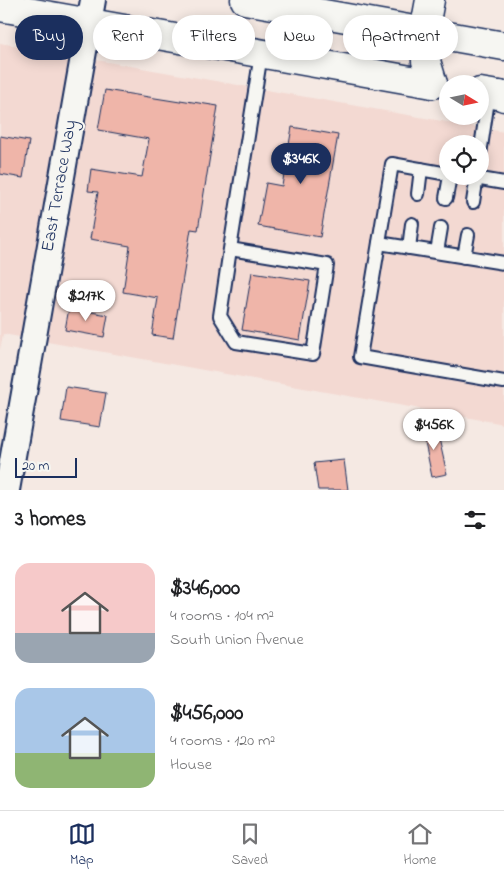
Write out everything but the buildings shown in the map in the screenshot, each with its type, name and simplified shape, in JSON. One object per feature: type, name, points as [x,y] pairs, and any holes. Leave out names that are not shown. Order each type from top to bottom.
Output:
[{"type":"main road","points":[[246,0],[290,4],[343,15]]},
{"type":"main road","points":[[427,15],[430,0]]},
{"type":"main road","points":[[0,7],[91,12],[261,54],[439,85]]},
{"type":"main road","points":[[458,38],[504,46]]},
{"type":"main road","points":[[426,60],[439,83]]},
{"type":"street","name":"East Terrace Way","points":[[6,490],[91,12]]},
{"type":"lane","points":[[230,249],[327,265],[313,354],[236,342],[220,316],[230,249],[261,54]]},
{"type":"lane","points":[[485,135],[495,95]]},
{"type":"lane","points":[[439,173],[392,164],[360,357],[504,382]]},
{"type":"lane","points":[[418,194],[421,169]]},
{"type":"lane","points":[[489,180],[504,184]]},
{"type":"lane","points":[[446,198],[448,185]]},
{"type":"lane","points":[[473,202],[475,185]]},
{"type":"lane","points":[[409,248],[412,224]]},
{"type":"lane","points":[[437,252],[441,228]]},
{"type":"lane","points":[[464,257],[468,235]]},
{"type":"lane","points":[[379,243],[504,263]]},
{"type":"shaded area","points":[[0,43],[15,46],[15,60],[83,60],[83,58],[439,121],[439,125],[464,125],[504,132],[504,424],[3,334],[0,350]]}]
